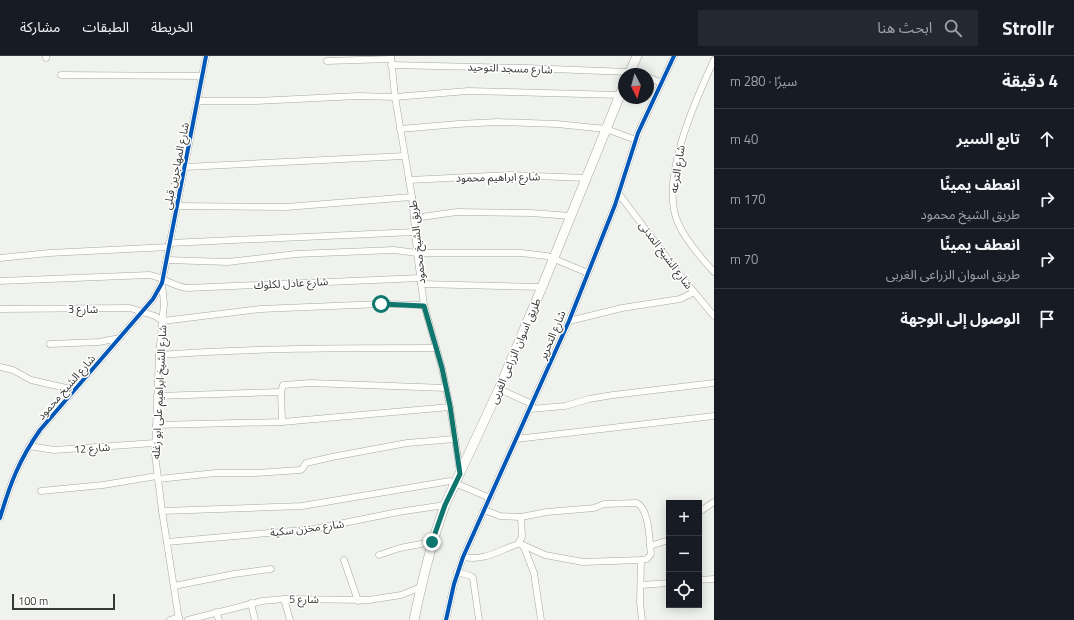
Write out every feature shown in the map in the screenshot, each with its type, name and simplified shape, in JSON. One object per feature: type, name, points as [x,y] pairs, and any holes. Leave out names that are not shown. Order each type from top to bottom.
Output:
[{"type":"main road","points":[[632,68],[637,56]]},
{"type":"main road","name":"طريق اسوان الزراعى الغربى","points":[[414,620],[432,542],[445,505],[499,388],[554,258],[618,100]]},
{"type":"street","name":"شارع المهاجرين قبلى","points":[[163,281],[176,206],[206,56]]},
{"type":"street","name":"شارع التحرير","points":[[446,620],[457,572],[463,557],[569,321],[619,194],[636,140],[674,56]]},
{"type":"street","name":"شارع مسجد التوحيد","points":[[327,61],[391,60],[618,72]]},
{"type":"street","name":"طريق الشيخ محمود","points":[[391,60],[394,97],[412,197],[424,306],[450,406],[460,474]]},
{"type":"street","name":"شارع الترعه","points":[[714,60],[684,129],[674,176],[673,202],[675,216],[682,232],[714,272]]},
{"type":"street","points":[[61,75],[202,76]]},
{"type":"street","points":[[654,80],[661,83]]},
{"type":"street","points":[[198,101],[256,101],[358,96],[394,97],[468,92],[618,95]]},
{"type":"street","points":[[400,129],[498,122],[557,124],[606,129],[636,140]]},
{"type":"street","points":[[185,167],[404,156]]},
{"type":"street","name":"شارع ابراهيم محمود","points":[[409,180],[510,175],[586,178]]},
{"type":"street","name":"شارع الشيخ المدنى","points":[[619,194],[714,316]]},
{"type":"street","points":[[176,206],[286,207],[412,197]]},
{"type":"street","points":[[414,218],[457,212],[531,213],[571,216]]},
{"type":"street","points":[[0,258],[169,245],[415,232]]},
{"type":"street","points":[[167,260],[228,262],[296,254],[394,250],[417,253],[521,253],[540,254],[554,258],[588,273]]},
{"type":"street","name":"شارع عادل لكلوك","points":[[0,281],[149,275],[175,286],[188,288],[420,278]]},
{"type":"street","name":"شارع الشيخ محمود","points":[[0,518],[16,469],[40,430],[142,312],[156,294],[163,281]]},
{"type":"street","name":"شارع الشيخ ابراهيم على ابو زغله","points":[[163,281],[164,304],[159,355],[155,443],[157,478],[179,619]]},
{"type":"street","points":[[421,284],[542,287]]},
{"type":"street","points":[[569,321],[622,308],[680,298],[694,292]]},
{"type":"street","points":[[163,321],[260,309],[381,304],[424,306]]},
{"type":"street","name":"شارع 3","points":[[0,309],[130,308],[155,316],[163,321]]},
{"type":"street","points":[[50,344],[98,342],[120,338]]},
{"type":"street","points":[[159,355],[231,350],[436,348]]},
{"type":"street","points":[[0,367],[13,370],[31,380],[75,390]]},
{"type":"street","points":[[282,422],[281,392],[283,385],[311,383],[446,388]]},
{"type":"street","points":[[499,388],[531,407],[565,406],[589,399],[613,395],[714,384]]},
{"type":"street","points":[[157,396],[281,392]]},
{"type":"street","points":[[156,425],[282,422],[450,406]]},
{"type":"street","points":[[516,439],[714,416]]},
{"type":"street","points":[[41,490],[216,473],[256,473],[300,470],[306,463],[332,457],[406,443],[455,439]]},
{"type":"street","name":"شارع 12","points":[[29,446],[54,450],[155,443]]},
{"type":"street","points":[[162,512],[302,506],[444,482],[456,483],[490,498]]},
{"type":"street","points":[[702,510],[714,502]]},
{"type":"street","points":[[463,557],[484,557],[520,545],[545,555],[583,562],[641,560],[647,559],[650,556],[650,546],[644,510],[641,505],[637,503],[604,504],[594,508],[547,512],[521,517],[500,516],[484,510]]},
{"type":"street","name":"شارع مخزن سكية","points":[[167,542],[314,529],[398,512],[445,505]]},
{"type":"street","points":[[521,517],[522,537],[520,545],[534,573],[540,620]]},
{"type":"street","points":[[650,546],[666,541]]},
{"type":"street","points":[[379,555],[400,548],[432,542]]},
{"type":"street","points":[[344,560],[358,600]]},
{"type":"street","points":[[641,560],[640,603],[642,620]]},
{"type":"street","points":[[174,586],[234,574],[271,569]]},
{"type":"street","points":[[457,572],[473,578],[479,620]]},
{"type":"street","points":[[702,580],[714,579]]},
{"type":"street","points":[[640,585],[666,583]]},
{"type":"street","name":"شارع 5","points":[[188,620],[251,603],[284,599],[358,600],[390,598],[421,587]]},
{"type":"street","points":[[284,599],[290,620]]},
{"type":"street","points":[[251,603],[255,620]]},
{"type":"street","points":[[216,612],[219,620]]},
{"type":"street","points":[[170,620],[179,619]]},
{"type":"cycle path","points":[[0,518],[16,472],[26,452],[40,430],[153,299],[162,283],[206,56]]},
{"type":"cycle path","points":[[446,620],[454,584],[463,557],[569,321],[615,205],[638,133],[674,56]]},
{"type":"route","points":[[381,304],[424,306],[442,368],[450,406],[460,474],[445,505],[432,542]]}]
